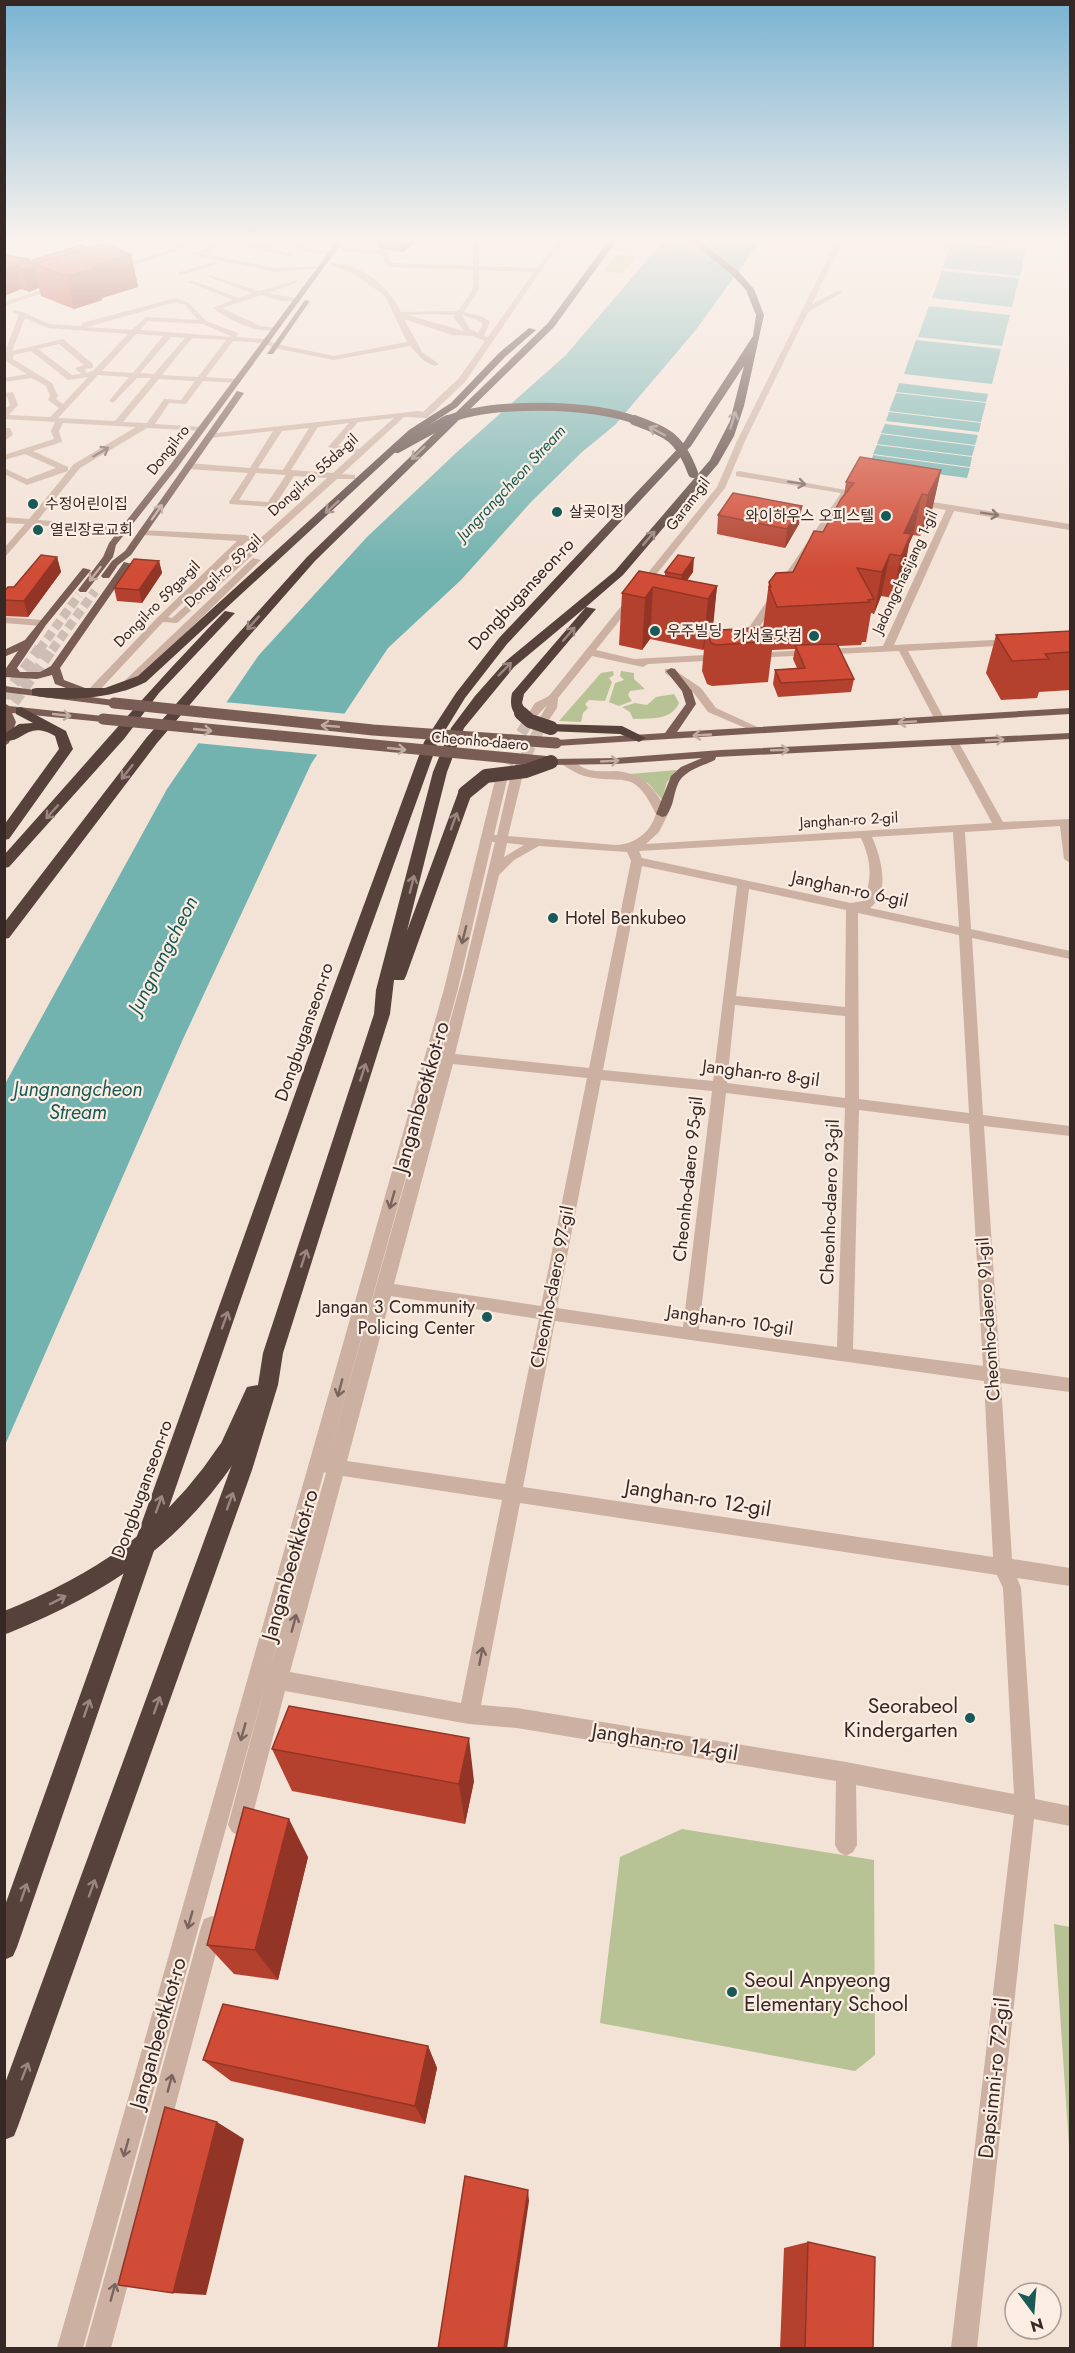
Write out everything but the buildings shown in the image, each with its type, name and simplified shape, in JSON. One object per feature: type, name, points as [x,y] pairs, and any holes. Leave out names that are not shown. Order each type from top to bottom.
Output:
[{"type":"highway","points":[[134,717],[154,690],[204,641],[286,549],[420,426],[459,400],[509,350]]},
{"type":"highway","points":[[4,934],[152,740],[311,559],[526,350]]},
{"type":"highway","name":"Dongbuganseon-ro","points":[[4,1947],[328,1024],[431,742],[460,696],[503,641],[688,444],[749,350]]},
{"type":"highway","points":[[639,738],[622,730],[530,721],[527,713],[516,703],[518,693],[681,500],[689,494],[727,442],[746,378],[751,350]]},
{"type":"highway","points":[[394,451],[429,426],[460,416],[518,407],[570,408],[611,414],[657,430],[684,450],[691,461],[693,473],[681,500]]},
{"type":"highway","points":[[36,692],[92,692],[122,689],[151,672],[275,556],[286,549]]},
{"type":"highway","points":[[4,864],[134,717],[160,692],[194,665],[276,584],[311,559]]},
{"type":"highway","points":[[382,1014],[384,990],[440,772],[458,728],[493,682],[510,664],[619,573]]},
{"type":"highway","points":[[4,836],[66,749],[62,734],[9,709]]},
{"type":"highway","points":[[6,737],[24,727],[50,727]]},
{"type":"highway","points":[[4,1623],[74,1592],[135,1553],[181,1514],[217,1471],[273,1353],[382,1014],[394,990],[465,793],[486,776],[526,771],[551,762]]},
{"type":"highway","points":[[4,2126],[241,1470],[268,1385],[273,1353]]},
{"type":"main road","name":"Dongil-ro","points":[[83,590],[108,557],[112,545],[259,350]]},
{"type":"main road","name":"Dongil-ro","points":[[95,591],[115,563],[128,553],[271,350]]},
{"type":"main road","points":[[4,679],[42,623],[98,556],[112,545]]},
{"type":"main road","points":[[12,668],[16,675],[49,674],[127,564],[128,553]]},
{"type":"main road","points":[[4,654],[20,648],[31,639]]},
{"type":"main road","points":[[55,668],[62,685],[92,692],[114,703]]},
{"type":"main road","points":[[668,737],[690,709],[691,704],[687,691],[671,671]]},
{"type":"main road","name":"Cheonho-daero","points":[[4,689],[114,703],[385,731],[556,743],[1071,711]]},
{"type":"main road","points":[[4,697],[11,722],[6,737]]},
{"type":"main road","name":"Cheonho-daero","points":[[9,709],[445,754],[567,763],[1071,736]]},
{"type":"main road","points":[[662,814],[668,807],[672,782],[679,773],[721,753]]},
{"type":"street","points":[[9,350],[10,360],[49,385],[54,396],[52,400],[64,408]]},
{"type":"street","points":[[8,354],[25,350]]},
{"type":"street","points":[[34,350],[71,378],[91,374],[236,381]]},
{"type":"street","points":[[71,350],[90,366],[80,369],[91,374]]},
{"type":"street","points":[[4,458],[59,440],[55,431],[57,420],[64,408],[91,374],[115,350]]},
{"type":"street","points":[[112,401],[155,350]]},
{"type":"street","points":[[118,423],[178,350]]},
{"type":"street","points":[[4,555],[33,523],[74,469],[148,425],[167,401],[183,402],[223,350]]},
{"type":"street","points":[[293,350],[334,358],[377,350]]},
{"type":"street","points":[[417,350],[435,364]]},
{"type":"street","points":[[210,436],[418,413],[424,416],[462,380],[484,350]]},
{"type":"street","name":"Garam-gil","points":[[527,713],[553,698],[721,488],[786,350]]},
{"type":"street","points":[[4,380],[34,375]]},
{"type":"street","points":[[4,395],[10,394],[14,405],[4,416]]},
{"type":"street","name":"Dongil-ro 55da-gil","points":[[161,619],[174,621],[402,415]]},
{"type":"street","points":[[4,416],[201,429]]},
{"type":"street","points":[[355,421],[332,447],[360,452]]},
{"type":"street","points":[[278,430],[233,502],[271,505],[314,426]]},
{"type":"street","points":[[26,451],[61,469]]},
{"type":"street","points":[[188,466],[352,477]]},
{"type":"street","points":[[4,470],[27,482],[61,469],[74,469]]},
{"type":"street","points":[[739,474],[870,495]]},
{"type":"street","points":[[734,657],[847,491]]},
{"type":"street","points":[[905,501],[1071,527]]},
{"type":"street","name":"Jadongchasijang 1-gil","points":[[887,649],[951,508]]},
{"type":"street","points":[[4,520],[124,529]]},
{"type":"street","name":"Dongil-ro 59-gil","points":[[122,689],[276,542],[143,532]]},
{"type":"street","name":"Dongil-ro 59ga-gil","points":[[92,692],[161,619],[245,538]]},
{"type":"street","points":[[4,620],[42,623]]},
{"type":"street","name":"Jadongchasijang 1-gil","points":[[633,662],[1025,642]]},
{"type":"street","points":[[902,648],[940,720]]},
{"type":"street","points":[[590,652],[671,671],[697,690],[712,710],[761,731]]},
{"type":"street","name":"Garam-gil","points":[[548,723],[553,698]]},
{"type":"street","points":[[954,742],[999,826]]},
{"type":"street","points":[[567,763],[586,773],[620,775],[634,779],[652,793],[662,814],[655,832],[634,854]]},
{"type":"street","name":"Janganbeotkkot-ro","points":[[70,2349],[269,1678],[328,1466],[452,989],[494,838],[516,778]]},
{"type":"street","name":"Janganbeotkkot-ro","points":[[328,1466],[385,1289],[447,1058],[492,876],[501,780]]},
{"type":"street","points":[[1068,822],[1071,859]]},
{"type":"street","name":"Janghan-ro 2-gil","points":[[634,854],[865,834],[1068,822]]},
{"type":"street","name":"Cheonho-daero 91-gil","points":[[959,828],[1003,1566],[1012,1588],[1025,1808]]},
{"type":"street","points":[[852,907],[868,904],[878,876],[877,861],[865,834]]},
{"type":"street","name":"Janghan-ro 6-gil","points":[[494,838],[634,854],[743,884],[1071,955]]},
{"type":"street","points":[[492,876],[510,857],[537,842]]},
{"type":"street","name":"Cheonho-daero 97-gil","points":[[469,1714],[634,854]]},
{"type":"street","name":"Cheonho-daero 95-gil","points":[[690,1335],[743,884]]},
{"type":"street","name":"Cheonho-daero 93-gil","points":[[845,1356],[852,1103],[852,907]]},
{"type":"street","points":[[730,1000],[852,1012]]},
{"type":"street","name":"Janghan-ro 8-gil","points":[[447,1058],[718,1087],[1071,1131]]},
{"type":"street","name":"Janghan-ro 10-gil","points":[[385,1289],[690,1335],[1071,1385]]},
{"type":"street","name":"Janghan-ro 12-gil","points":[[328,1466],[1071,1577]]},
{"type":"street","name":"Janganbeotkkot-ro","points":[[234,1844],[269,1678]]},
{"type":"street","name":"Janghan-ro 14-gil","points":[[269,1678],[469,1714],[517,1718],[846,1772],[992,1798],[1025,1808],[1071,1816]]},
{"type":"street","points":[[846,1772],[846,1845]]},
{"type":"street","name":"Dapsimni-ro 72-gil","points":[[964,2349],[1025,1808]]},
{"type":"street","name":"Janganbeotkkot-ro","points":[[98,2349],[219,1901]]},
{"type":"green space","points":[[613,671],[614,675],[609,678],[612,682],[605,701],[589,700],[585,704],[588,708],[583,713],[581,722],[559,721],[601,673]]},
{"type":"green space","points":[[621,671],[634,673],[634,679],[645,689],[630,691],[628,695],[632,701],[619,706],[609,702],[615,683],[624,680],[620,676]]},
{"type":"green space","points":[[674,694],[679,703],[671,713],[665,716],[633,719],[630,712],[622,707],[635,703],[647,705],[656,697]]},
{"type":"green space","points":[[677,770],[667,782],[662,800],[649,784],[629,774]]},
{"type":"green space","points":[[682,1829],[874,1860],[875,2055],[855,2071],[600,2023],[620,1857]]},
{"type":"green space","points":[[1054,1924],[1070,1927],[1070,2161]]},
{"type":"water","name":"Jungnangcheon Stream","points":[[570,350],[679,350],[615,425],[582,452],[531,502],[461,580],[388,648],[311,764],[183,1039],[5,1445],[5,1084],[167,789],[259,655],[367,537],[457,452]]},
{"type":"water","points":[[913,350],[1001,350],[992,384],[904,374]]},
{"type":"water","points":[[899,383],[988,394],[986,402],[896,392]]},
{"type":"water","points":[[896,393],[986,403],[981,422],[889,411]]},
{"type":"water","points":[[889,412],[981,423],[979,432],[886,421]]},
{"type":"water","points":[[885,424],[978,435],[975,445],[881,433]]},
{"type":"water","points":[[881,434],[975,446],[972,456],[877,444]]},
{"type":"water","points":[[877,445],[972,457],[970,467],[873,454]]},
{"type":"water","points":[[873,455],[970,468],[967,478],[870,465]]},
{"type":"pier","points":[[224,702],[348,714],[321,755],[196,743]]},
{"type":"tunnel","points":[[52,650],[95,591]]},
{"type":"tunnel","points":[[39,650],[79,595]]},
{"type":"tunnel","points":[[4,697],[40,648]]},
{"type":"tunnel","points":[[4,716],[53,648]]},
{"type":"tunnel","points":[[501,780],[517,740],[533,714]]},
{"type":"tunnel","points":[[518,771],[545,718]]},
{"type":"place","name":"수정어린이집","points":[[33,504]]},
{"type":"place","name":"살곶이정","points":[[557,512]]},
{"type":"place","name":"와이하우스 오피스텔","points":[[886,516]]},
{"type":"place","name":"열린장로교회","points":[[38,530]]},
{"type":"place","name":"우주빌딩","points":[[655,631]]},
{"type":"place","name":"카서울닷컴","points":[[814,636]]},
{"type":"place","name":"Hotel Benkubeo","points":[[553,918]]},
{"type":"place","name":"Jangan 3 Community Policing Center","points":[[487,1317]]},
{"type":"place","name":"Seorabeol Kindergarten","points":[[970,1718]]},
{"type":"place","name":"Seoul Anpyeong Elementary School","points":[[732,1992]]},
{"type":"water label","name":"Jungrangcheon Stream","points":[[511,483]]},
{"type":"water label","name":"Jungnangcheon","points":[[163,955]]}]
